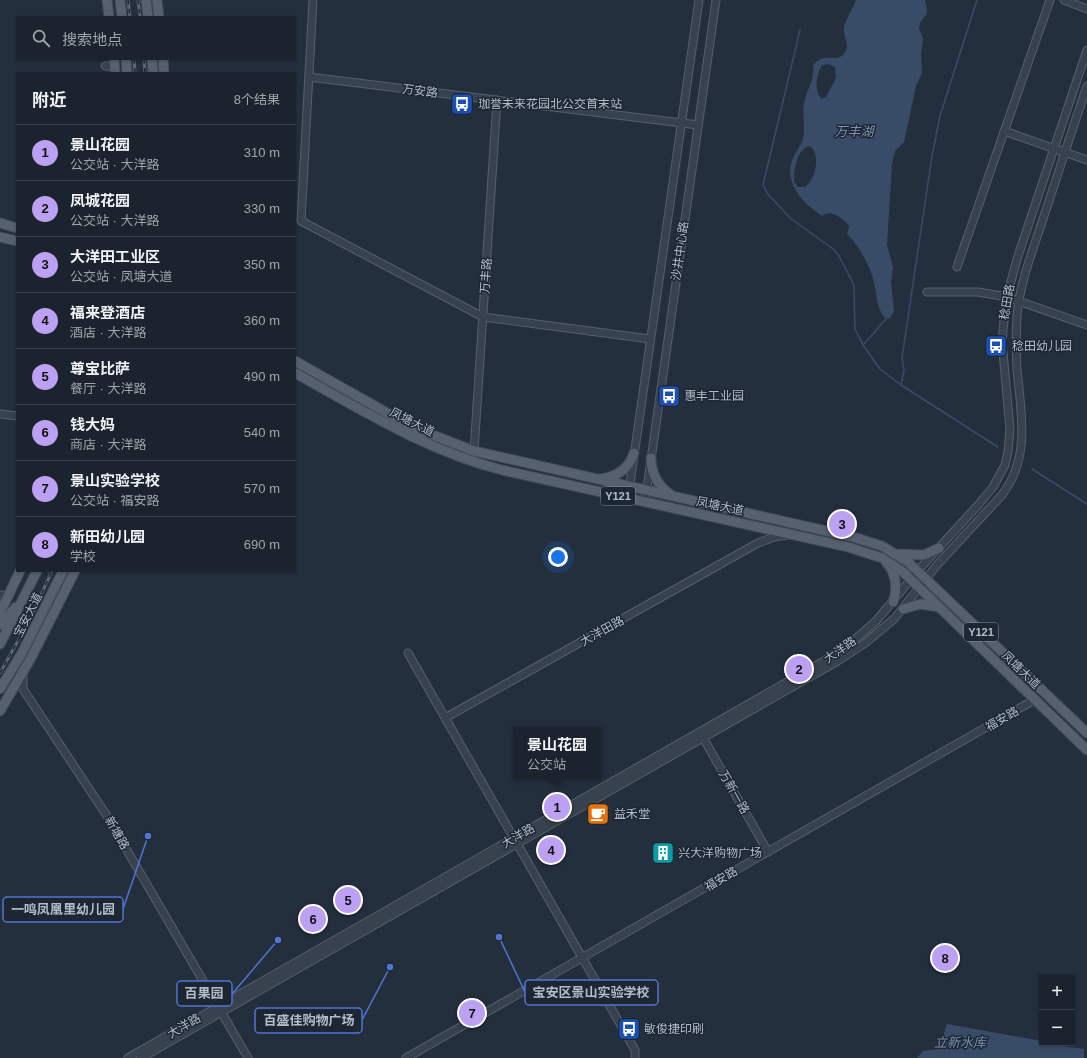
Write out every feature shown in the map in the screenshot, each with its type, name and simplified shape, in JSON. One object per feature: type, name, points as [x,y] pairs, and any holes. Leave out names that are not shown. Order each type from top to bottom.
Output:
[{"type":"main road","points":[[107,0],[109,16]]},
{"type":"main road","points":[[120,0],[122,16]]},
{"type":"main road","points":[[146,0],[148,16]]},
{"type":"main road","points":[[157,0],[159,16]]},
{"type":"main road","points":[[126,60],[127,72]]},
{"type":"main road","points":[[152,60],[153,72]]},
{"type":"main road","points":[[163,60],[164,72]]},
{"type":"main road","points":[[0,223],[16,228]]},
{"type":"main road","points":[[0,237],[16,241]]},
{"type":"main road","name":"凤塘大道","points":[[296,362],[412,427],[474,451],[857,538],[876,544],[895,554],[926,579],[1087,733]]},
{"type":"main road","name":"凤塘大道","points":[[296,374],[405,433],[452,454],[502,470],[852,548],[882,558],[894,565],[920,588],[1087,750]]},
{"type":"main road","points":[[592,479],[605,478],[618,473],[628,466],[634,453]]},
{"type":"main road","points":[[651,458],[653,472],[660,484],[668,493],[676,497]]},
{"type":"main road","points":[[895,554],[920,555],[933,552],[939,548]]},
{"type":"main road","points":[[882,558],[890,566],[894,577],[895,592],[893,602]]},
{"type":"main road","points":[[0,613],[4,596],[19,572]]},
{"type":"main road","name":"宝安大道","points":[[0,644],[37,572]]},
{"type":"main road","name":"宝安大道","points":[[0,689],[28,640],[62,572]]},
{"type":"main road","points":[[0,711],[23,672],[74,572]]},
{"type":"main road","points":[[0,624],[24,599]]},
{"type":"main road","points":[[903,609],[920,604],[931,604],[940,607]]},
{"type":"street","points":[[313,0],[301,221],[483,317],[650,339]]},
{"type":"street","name":"沙井中心路","points":[[628,498],[698,0]]},
{"type":"street","name":"沙井中心路","points":[[645,502],[716,0]]},
{"type":"street","points":[[957,267],[1050,0]]},
{"type":"street","points":[[1064,0],[1087,8]]},
{"type":"street","name":"稔田路","points":[[911,580],[986,496],[998,479],[1007,458],[1010,422],[1002,340],[1007,297],[1017,259],[1087,50]]},
{"type":"street","name":"万安路","points":[[309,77],[698,125]]},
{"type":"street","name":"稔田路","points":[[920,588],[926,579],[1002,495],[1019,463],[1023,434],[1016,350],[1019,300],[1027,269],[1087,86]]},
{"type":"street","name":"万丰路","points":[[474,451],[497,100]]},
{"type":"street","points":[[1004,131],[1087,160]]},
{"type":"street","points":[[927,292],[978,292],[1007,297],[1087,325]]},
{"type":"street","points":[[0,409],[16,412]]},
{"type":"street","points":[[0,414],[16,416]]},
{"type":"street","points":[[754,526],[759,532],[758,543]]},
{"type":"street","name":"大洋田路","points":[[446,718],[758,543],[774,537],[794,535]]},
{"type":"street","name":"大洋路","points":[[701,735],[833,655],[870,627],[911,580]]},
{"type":"street","name":"大洋路","points":[[128,1058],[220,1009],[701,735],[846,656],[873,637],[903,609],[920,588]]},
{"type":"street","points":[[408,653],[635,1050],[635,1058]]},
{"type":"street","name":"新塘路","points":[[23,672],[23,689],[107,816],[248,1058]]},
{"type":"street","name":"福安路","points":[[406,1058],[1034,700]]},
{"type":"street","name":"万新一路","points":[[701,735],[768,852]]},
{"type":"street","name":"大洋路","points":[[141,1058],[220,1009]]},
{"type":"water","name":"万丰湖","points":[[856,0],[925,0],[927,13],[920,23],[919,28],[923,39],[921,54],[922,73],[916,86],[904,142],[895,151],[892,164],[887,245],[893,267],[891,282],[894,311],[890,318],[886,319],[880,311],[877,302],[874,282],[867,262],[856,244],[847,234],[849,226],[837,215],[829,213],[822,216],[809,206],[797,193],[793,185],[790,169],[794,155],[803,139],[804,104],[812,79],[813,66],[821,59],[840,57],[846,52],[847,45],[844,26]],"holes":[[[828,64],[835,67],[836,78],[826,97],[822,99],[818,92],[817,78],[822,65]],[[810,146],[815,155],[816,167],[809,183],[805,187],[798,187],[794,182],[797,161],[802,151]]]},
{"type":"water","name":"立新水库","points":[[947,1024],[1039,1040],[1039,1046],[1063,1046],[1084,1049],[1084,1058],[917,1058],[923,1051],[939,1049]]},
{"type":"waterway","points":[[901,385],[904,371],[902,358],[932,156],[940,116],[977,0]]},
{"type":"waterway","points":[[800,30],[763,185],[768,194],[790,218],[833,249],[839,256],[854,285],[855,329],[863,345],[880,369],[901,385],[998,447]]},
{"type":"waterway","points":[[863,345],[886,319]]},
{"type":"waterway","points":[[1032,469],[1087,504]]},
{"type":"railway","points":[[128,0],[130,16]]},
{"type":"railway","points":[[138,0],[140,16]]},
{"type":"railway","points":[[134,60],[135,72]]},
{"type":"railway","points":[[144,60],[145,72]]},
{"type":"railway","points":[[0,673],[29,621],[52,572]]},
{"type":"place","name":"珈誉未来花园北公交首末站","points":[[462,104]]},
{"type":"place","name":"稔田幼儿园","points":[[996,346]]},
{"type":"place","name":"惠丰工业园","points":[[669,396]]},
{"type":"place","name":"大洋田工业区","points":[[842,524]]},
{"type":"place","name":"凤城花园","points":[[799,669]]},
{"type":"place","name":"景山花园","points":[[557,807]]},
{"type":"place","name":"益禾堂","points":[[598,814]]},
{"type":"place","name":"一鸣凤凰里幼儿园","points":[[148,836]]},
{"type":"place","name":"福来登酒店","points":[[551,850]]},
{"type":"place","name":"兴大洋购物广场","points":[[663,853]]},
{"type":"place","name":"尊宝比萨","points":[[348,900]]},
{"type":"place","name":"钱大妈","points":[[313,919]]},
{"type":"place","name":"宝安区景山实验学校","points":[[499,937]]},
{"type":"place","name":"百果园","points":[[278,940]]},
{"type":"place","name":"新田幼儿园","points":[[945,958]]},
{"type":"place","name":"百盛佳购物广场","points":[[390,967]]},
{"type":"place","name":"景山实验学校","points":[[472,1013]]},
{"type":"place","name":"敏俊捷印刷","points":[[629,1029]]}]
